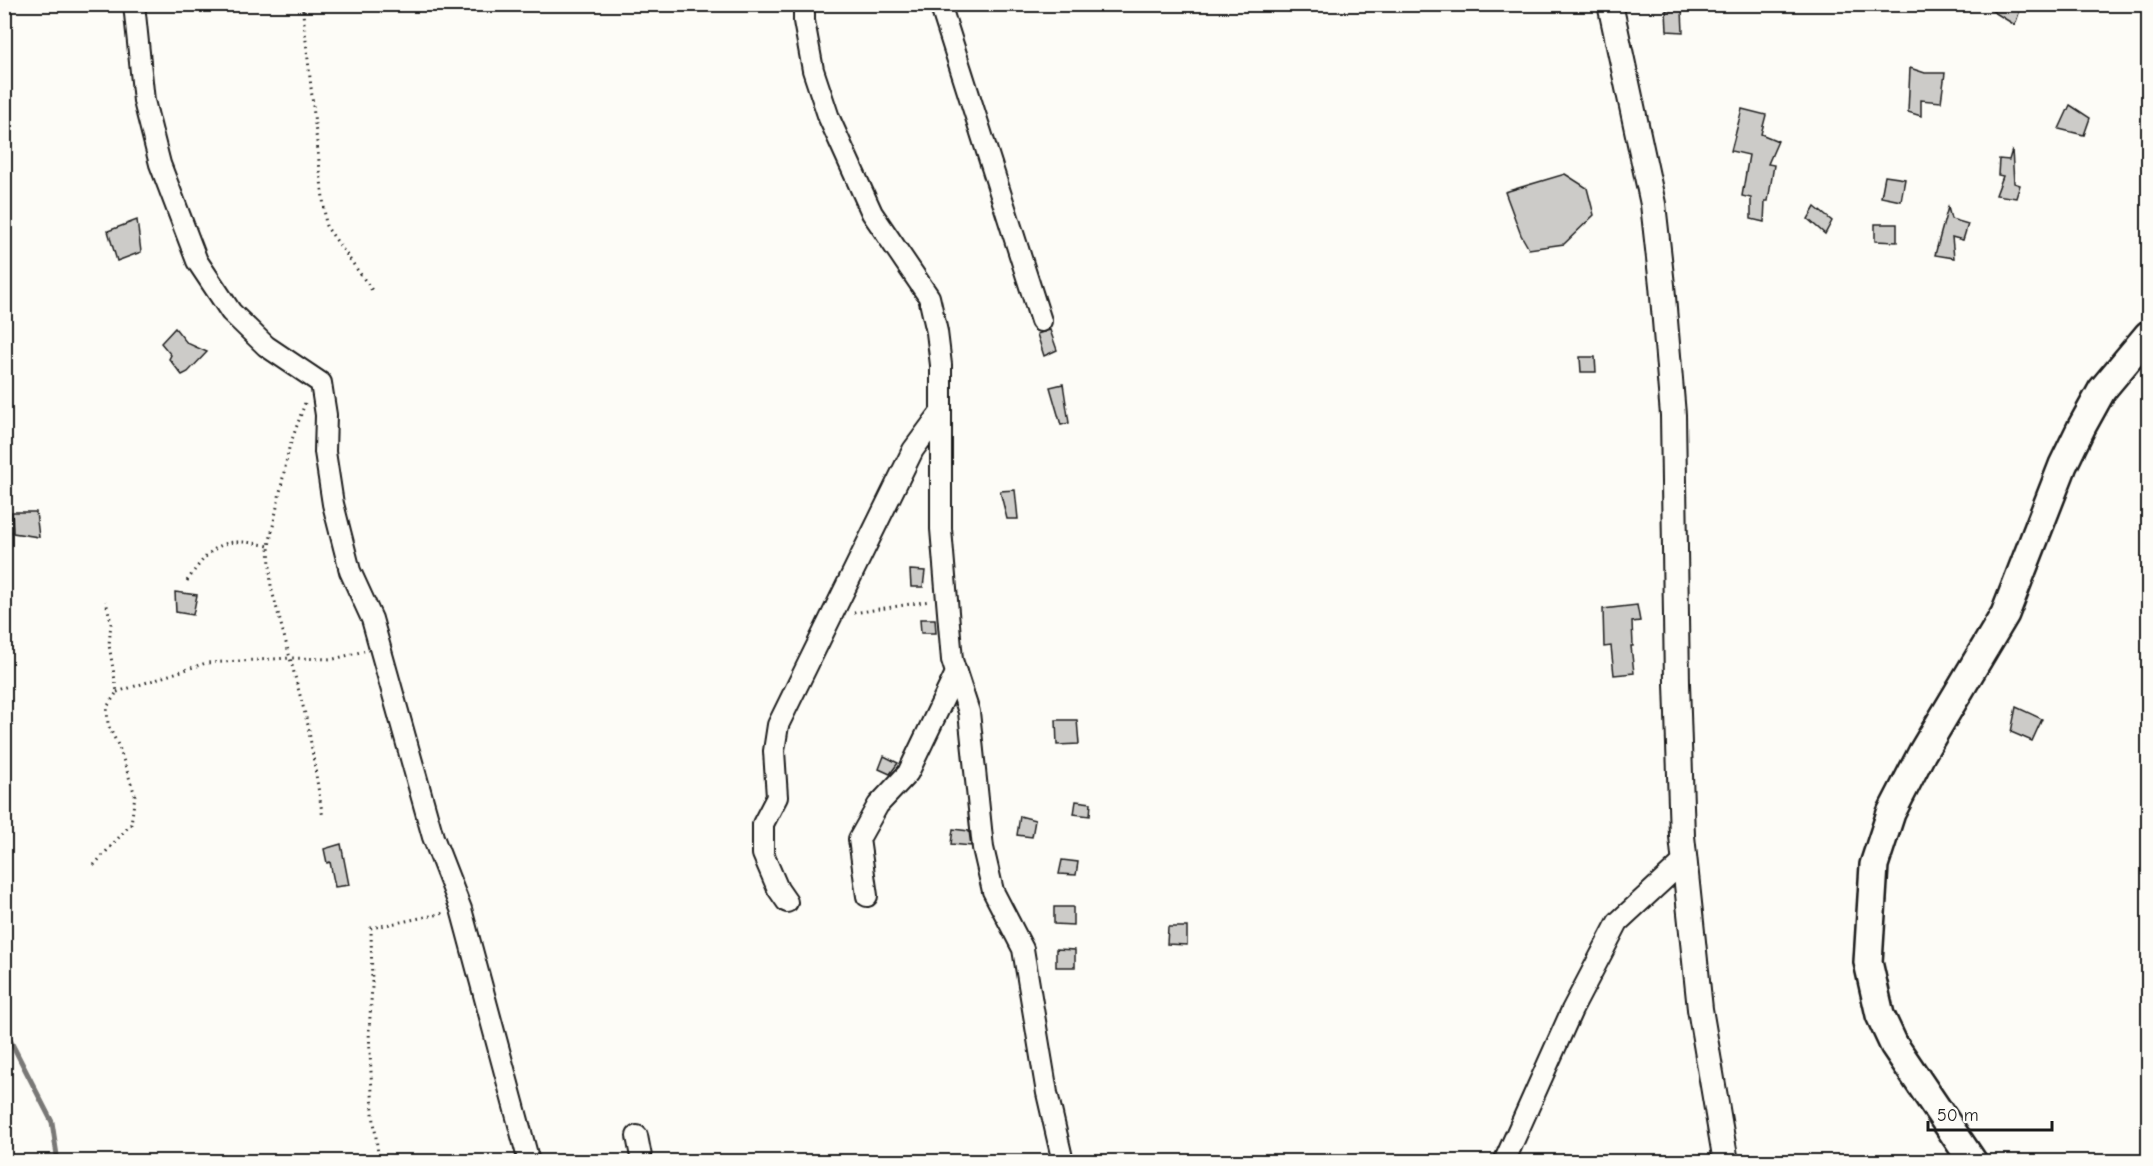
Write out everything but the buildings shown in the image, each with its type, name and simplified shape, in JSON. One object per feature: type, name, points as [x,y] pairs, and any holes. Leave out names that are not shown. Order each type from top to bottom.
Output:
[{"type":"main road","points":[[1973,1161],[1894,1045],[1880,1015],[1868,962],[1874,865],[1891,813],[1922,753],[2005,614],[2020,582],[2063,465],[2081,428],[2102,390],[2148,335]]},
{"type":"street","points":[[134,4],[144,101],[160,164],[197,261],[231,312],[266,346],[321,383],[326,415],[325,452],[333,504],[350,571],[372,619],[433,837],[461,909],[529,1161]]},
{"type":"street","points":[[804,4],[804,21],[813,70],[829,118],[872,213],[929,297],[941,365],[941,529],[947,625],[956,673],[969,712],[982,848],[993,891],[1023,949],[1047,1093],[1063,1161]]},
{"type":"street","points":[[940,4],[1041,321]]},
{"type":"street","points":[[1610,4],[1653,204],[1662,285],[1673,416],[1677,683],[1684,861],[1700,1009],[1726,1161]]},
{"type":"street","points":[[787,902],[778,889],[763,854],[763,824],[777,797],[774,751],[778,725],[913,450],[941,412]]},
{"type":"street","points":[[867,896],[859,839],[878,805],[908,772],[956,673]]},
{"type":"street","points":[[1504,1161],[1572,1010],[1618,921],[1684,861]]},
{"type":"street","points":[[637,1136],[642,1161]]},
{"type":"path","points":[[302,4],[326,226],[374,293]]},
{"type":"path","points":[[321,383],[306,402],[289,448],[269,546],[271,587],[308,725],[323,818]]},
{"type":"path","points":[[188,581],[205,554],[229,543],[239,539],[269,546]]},
{"type":"path","points":[[832,614],[848,614],[947,599]]},
{"type":"path","points":[[106,601],[111,623],[108,645],[117,692]]},
{"type":"path","points":[[94,866],[131,824],[135,795],[108,725],[107,707],[117,692],[206,663],[290,658],[334,659],[380,647]]},
{"type":"path","points":[[379,1161],[369,1031],[372,987],[371,928],[461,909]]},
{"type":"waterway","points":[[4,1024],[52,1122],[58,1162]]}]
